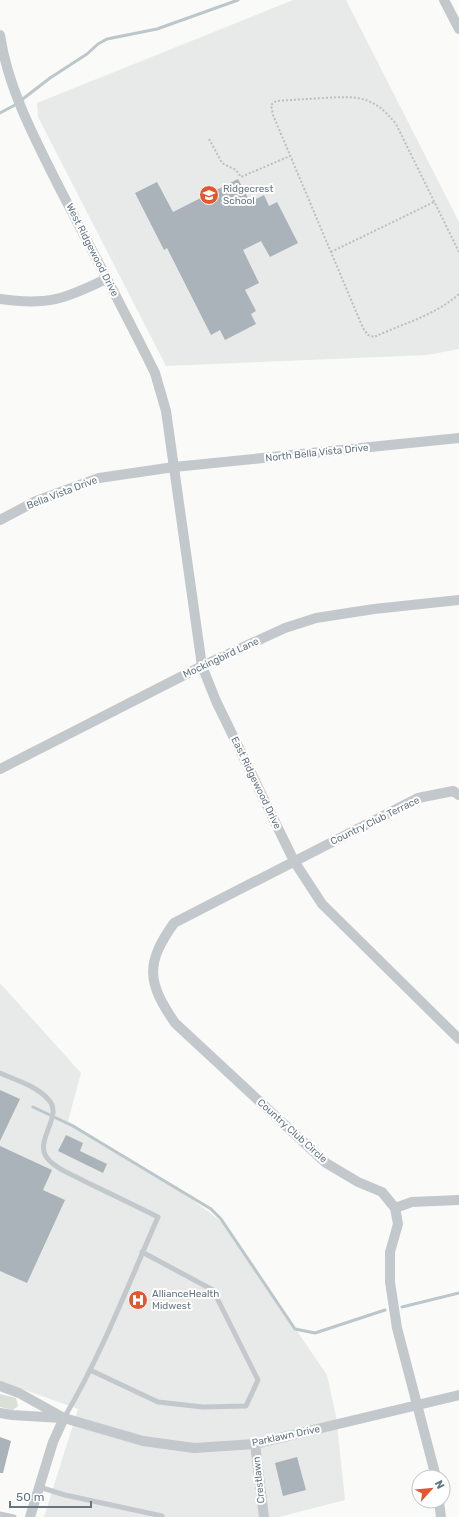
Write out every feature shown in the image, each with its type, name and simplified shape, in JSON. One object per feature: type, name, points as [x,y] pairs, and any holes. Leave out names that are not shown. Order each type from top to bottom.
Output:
[{"type":"street","points":[[444,0],[459,29]]},
{"type":"street","name":"West Ridgewood Drive","points":[[0,35],[4,62],[23,111],[154,373],[166,411],[174,467]]},
{"type":"street","points":[[0,299],[21,303],[48,302],[74,294],[106,279]]},
{"type":"street","name":"North Bella Vista Drive","points":[[174,467],[459,438]]},
{"type":"street","name":"Bella Vista Drive","points":[[0,520],[36,501],[99,478],[174,467]]},
{"type":"street","name":"East Ridgewood Drive","points":[[174,467],[202,666],[216,700],[294,860],[322,904],[459,1039]]},
{"type":"street","name":"Mockingbird Lane","points":[[0,769],[202,666],[285,628],[316,618],[374,608],[459,600]]},
{"type":"street","name":"Country Club Terrace","points":[[294,860],[418,798],[453,791],[459,795]]},
{"type":"street","name":"Country Club Circle","points":[[294,860],[174,923],[162,940],[153,962],[154,985],[161,1003],[175,1023],[326,1163],[358,1182],[382,1192],[395,1208]]},
{"type":"street","points":[[434,1469],[397,1328],[390,1282],[390,1252],[398,1224],[395,1208],[412,1202],[459,1200]]},
{"type":"street","name":"Parklawn Drive","points":[[0,1386],[19,1393],[64,1418],[143,1441],[194,1448],[255,1444],[459,1394]]},
{"type":"street","name":"Parklawn Drive","points":[[0,1413],[64,1418]]},
{"type":"street","points":[[30,1517],[53,1442],[64,1418]]},
{"type":"street","name":"Crestlawn","points":[[255,1444],[264,1517]]},
{"type":"lane","points":[[0,1073],[30,1086],[49,1099],[53,1112],[44,1142],[43,1151],[48,1159],[62,1170],[158,1217],[107,1334],[90,1370],[64,1418]]},
{"type":"lane","points":[[90,1370],[158,1402],[203,1407],[246,1406],[258,1380],[213,1290],[142,1252]]},
{"type":"lane","points":[[39,1487],[65,1495],[162,1516]]},
{"type":"lane","points":[[0,1514],[14,1517]]},
{"type":"path","points":[[459,252],[396,124],[385,110],[367,100],[352,96],[276,101],[271,105],[273,115],[290,156],[363,328],[368,335],[374,336],[431,312],[450,303],[459,294]]},
{"type":"path","points":[[209,139],[222,163],[236,170],[240,177],[290,156]]},
{"type":"path","points":[[331,252],[434,202]]},
{"type":"shaded area","points":[[293,0],[346,0],[459,222],[459,349],[427,355],[166,366],[38,117],[37,103]]},
{"type":"shaded area","name":"AllianceHealth Midwest","points":[[0,983],[81,1073],[68,1121],[184,1193],[224,1224],[327,1375],[336,1416],[345,1500],[279,1517],[44,1517],[78,1409],[0,1381]]},
{"type":"shaded area","points":[[0,1394],[16,1398],[18,1406],[13,1410],[0,1407]]},
{"type":"building","points":[[238,179],[250,202],[264,195],[269,206],[277,202],[298,243],[270,257],[261,241],[243,250],[259,283],[245,290],[256,311],[251,314],[256,324],[225,340],[220,330],[211,335],[167,248],[164,250],[135,193],[157,182],[173,212]]},
{"type":"building","points":[[0,1090],[20,1099],[0,1141]]},
{"type":"building","points":[[66,1135],[83,1143],[80,1151],[107,1164],[103,1173],[58,1151]]},
{"type":"building","points":[[0,1146],[52,1170],[43,1190],[65,1200],[27,1283],[0,1271]]},
{"type":"building","points":[[0,1437],[11,1441],[3,1473],[0,1473]]},
{"type":"building","points":[[297,1457],[306,1490],[283,1496],[275,1463]]},
{"type":"waterway","points":[[0,113],[15,105],[50,78],[107,39],[157,29],[238,0]]},
{"type":"waterway","points":[[33,1107],[73,1126],[211,1209],[221,1219],[295,1329],[315,1333],[385,1310]]},
{"type":"waterway","points":[[402,1307],[459,1293]]},
{"type":"place","name":"Ridgecrest School","points":[[209,195]]},
{"type":"place","name":"AllianceHealth Midwest","points":[[138,1300]]}]
